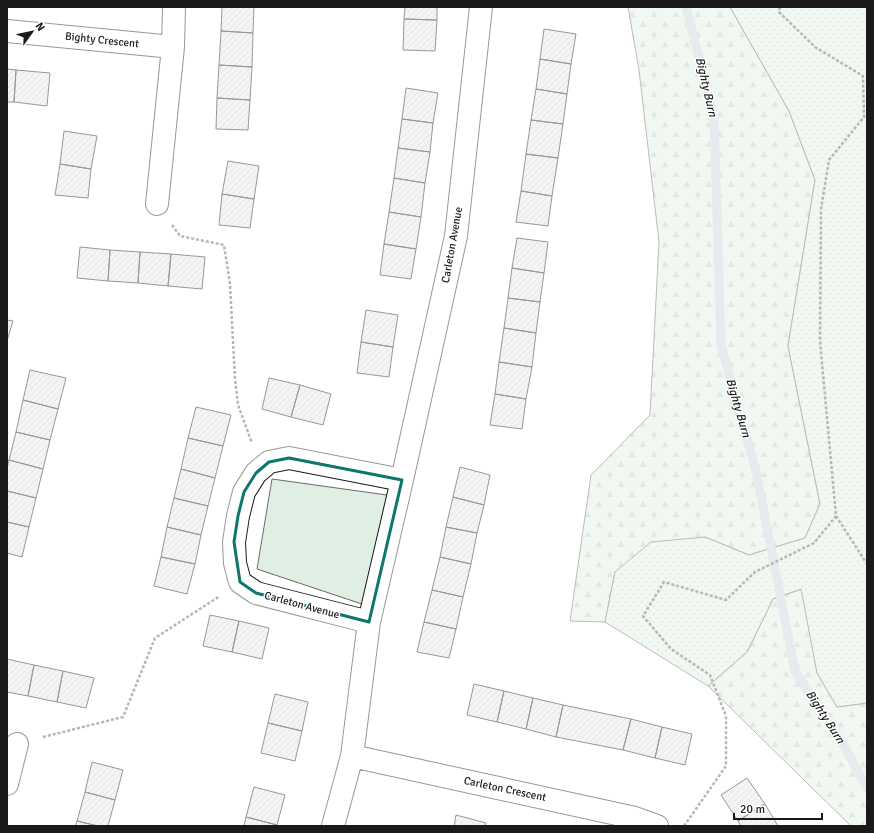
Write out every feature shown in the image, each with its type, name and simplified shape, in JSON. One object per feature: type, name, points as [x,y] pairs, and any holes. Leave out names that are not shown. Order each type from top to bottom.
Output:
[{"type":"street","points":[[157,204],[173,47],[174,7]]},
{"type":"street","name":"Carleton Avenue","points":[[333,826],[352,756],[369,622],[456,236],[481,7]]},
{"type":"street","name":"Bighty Crescent","points":[[7,31],[173,47]]},
{"type":"street","points":[[240,582],[235,563],[234,542],[238,516],[244,492],[256,474],[269,462],[288,458],[402,480]]},
{"type":"street","name":"Carleton Avenue","points":[[240,582],[256,593],[369,622]]},
{"type":"street","points":[[7,784],[17,744]]},
{"type":"street","name":"Carleton Crescent","points":[[352,756],[635,818],[657,826]]},
{"type":"path","points":[[780,7],[779,12],[815,47],[863,76],[864,117],[829,160],[821,209],[820,341],[836,516],[867,564]]},
{"type":"path","points":[[157,204],[180,236],[224,245],[230,284],[235,379],[238,405],[262,468]]},
{"type":"path","points":[[684,826],[726,766],[726,716],[710,675],[671,649],[643,616],[664,582],[726,600],[755,572],[814,543],[836,516]]},
{"type":"path","points":[[17,744],[123,717],[155,638],[240,582]]},
{"type":"highlighted area","points":[[289,458],[402,480],[369,622],[256,593],[240,582],[234,542],[238,516],[244,492],[256,473],[269,462]]},
{"type":"green space","points":[[628,7],[730,7],[789,111],[815,180],[788,346],[820,504],[805,538],[749,555],[705,537],[615,572],[605,622],[570,621],[591,475],[650,415],[659,242],[639,70]]},
{"type":"green space","points":[[730,7],[867,7],[867,703],[837,707],[817,673],[801,589],[773,599],[747,652],[708,686],[605,622],[615,572],[651,542],[705,537],[749,555],[805,538],[820,504],[788,346],[815,180],[789,111]]},
{"type":"green space","points":[[272,479],[387,495],[362,604],[257,569]]},
{"type":"green space","points":[[802,589],[817,673],[837,707],[867,703],[867,826],[851,826],[708,686],[747,652],[773,599]]},
{"type":"building","points":[[222,7],[254,7],[253,33],[221,31]]},
{"type":"building","points":[[405,7],[437,7],[437,20],[404,19]]},
{"type":"building","points":[[404,19],[437,20],[435,51],[403,50]]},
{"type":"building","points":[[544,29],[576,34],[571,64],[540,59]]},
{"type":"building","points":[[221,31],[253,33],[252,67],[219,65]]},
{"type":"building","points":[[540,59],[571,64],[567,94],[536,89]]},
{"type":"building","points":[[219,65],[252,67],[250,100],[217,98]]},
{"type":"building","points":[[7,69],[16,70],[14,102],[7,102]]},
{"type":"building","points":[[16,70],[50,73],[47,106],[14,102]]},
{"type":"building","points":[[406,88],[438,93],[433,123],[402,119]]},
{"type":"building","points":[[536,89],[567,94],[563,124],[531,120]]},
{"type":"building","points":[[217,98],[250,100],[248,130],[216,129]]},
{"type":"building","points":[[402,119],[433,123],[430,152],[398,148]]},
{"type":"building","points":[[531,120],[563,124],[558,158],[526,154]]},
{"type":"building","points":[[64,131],[97,136],[91,169],[60,164]]},
{"type":"building","points":[[398,148],[430,152],[425,183],[394,178]]},
{"type":"building","points":[[526,154],[558,158],[552,196],[521,191]]},
{"type":"building","points":[[228,161],[259,166],[254,199],[222,194]]},
{"type":"building","points":[[60,164],[91,169],[88,198],[55,195]]},
{"type":"building","points":[[394,178],[425,183],[421,217],[389,212]]},
{"type":"building","points":[[521,191],[552,196],[548,226],[516,222]]},
{"type":"building","points":[[222,194],[254,199],[250,228],[219,225]]},
{"type":"building","points":[[389,212],[421,217],[416,249],[384,244]]},
{"type":"building","points":[[517,238],[548,242],[544,273],[512,268]]},
{"type":"building","points":[[384,244],[416,249],[411,279],[380,275]]},
{"type":"building","points":[[80,247],[110,250],[108,281],[77,278]]},
{"type":"building","points":[[110,250],[140,252],[138,283],[108,281]]},
{"type":"building","points":[[140,252],[171,254],[168,286],[138,283]]},
{"type":"building","points":[[171,254],[205,257],[202,289],[168,286]]},
{"type":"building","points":[[512,268],[544,273],[540,302],[508,298]]},
{"type":"building","points":[[508,298],[540,302],[536,333],[504,328]]},
{"type":"building","points":[[366,310],[398,315],[393,347],[361,342]]},
{"type":"building","points":[[7,320],[13,321],[7,341]]},
{"type":"building","points":[[504,328],[536,333],[532,367],[499,362]]},
{"type":"building","points":[[361,342],[393,347],[389,377],[357,373]]},
{"type":"building","points":[[499,362],[532,367],[526,399],[495,394]]},
{"type":"building","points":[[30,370],[66,378],[58,409],[23,400]]},
{"type":"building","points":[[269,378],[300,385],[291,417],[262,409]]},
{"type":"building","points":[[300,385],[331,394],[323,425],[291,417]]},
{"type":"building","points":[[495,394],[526,399],[522,429],[490,425]]},
{"type":"building","points":[[23,400],[58,409],[50,440],[16,432]]},
{"type":"building","points":[[196,407],[231,415],[223,446],[188,438]]},
{"type":"building","points":[[16,432],[50,440],[43,469],[9,460]]},
{"type":"building","points":[[188,438],[223,446],[215,478],[181,469]]},
{"type":"building","points":[[9,460],[43,469],[36,498],[7,491],[7,468]]},
{"type":"building","points":[[460,467],[490,475],[484,505],[453,497]]},
{"type":"building","points":[[181,469],[215,478],[208,506],[174,498]]},
{"type":"building","points":[[7,491],[36,498],[29,527],[7,522]]},
{"type":"building","points":[[453,497],[484,505],[477,533],[446,527]]},
{"type":"building","points":[[174,498],[208,506],[201,535],[167,527]]},
{"type":"building","points":[[7,522],[29,527],[22,557],[7,553]]},
{"type":"building","points":[[167,527],[201,535],[195,564],[161,557]]},
{"type":"building","points":[[446,527],[477,533],[471,564],[440,557]]},
{"type":"building","points":[[161,557],[195,564],[187,594],[154,586]]},
{"type":"building","points":[[440,557],[471,564],[463,597],[432,590]]},
{"type":"building","points":[[432,590],[463,597],[456,629],[424,622]]},
{"type":"building","points":[[210,615],[239,621],[232,652],[203,646]]},
{"type":"building","points":[[239,621],[269,628],[262,659],[232,652]]},
{"type":"building","points":[[424,622],[456,629],[449,658],[417,652]]},
{"type":"building","points":[[7,659],[34,665],[28,696],[7,692]]},
{"type":"building","points":[[34,665],[63,671],[57,702],[28,696]]},
{"type":"building","points":[[63,671],[94,678],[86,708],[57,702]]},
{"type":"building","points":[[474,684],[504,691],[497,722],[467,715]]},
{"type":"building","points":[[504,691],[533,698],[526,729],[497,722]]},
{"type":"building","points":[[275,694],[308,702],[302,731],[268,723]]},
{"type":"building","points":[[533,698],[563,705],[556,737],[526,729]]},
{"type":"building","points":[[563,705],[631,719],[623,750],[556,737]]},
{"type":"building","points":[[631,719],[662,727],[655,758],[623,750]]},
{"type":"building","points":[[268,723],[302,731],[295,761],[261,753]]},
{"type":"building","points":[[662,727],[692,734],[685,765],[655,758]]},
{"type":"building","points":[[92,762],[123,770],[115,800],[85,792]]},
{"type":"building","points":[[747,778],[765,804],[738,821],[721,795]]},
{"type":"building","points":[[254,787],[285,795],[277,825],[246,817]]},
{"type":"building","points":[[85,792],[115,800],[108,826],[98,826],[77,821]]},
{"type":"building","points":[[765,804],[778,826],[741,826],[738,821]]},
{"type":"building","points":[[456,815],[486,823],[485,826],[454,826]]},
{"type":"building","points":[[246,817],[277,825],[277,826],[244,826]]},
{"type":"building","points":[[77,821],[98,826],[75,826]]},
{"type":"waterway","name":"Bighty Burn","points":[[686,7],[714,117],[721,345],[756,471],[795,671],[842,742],[867,788]]}]
